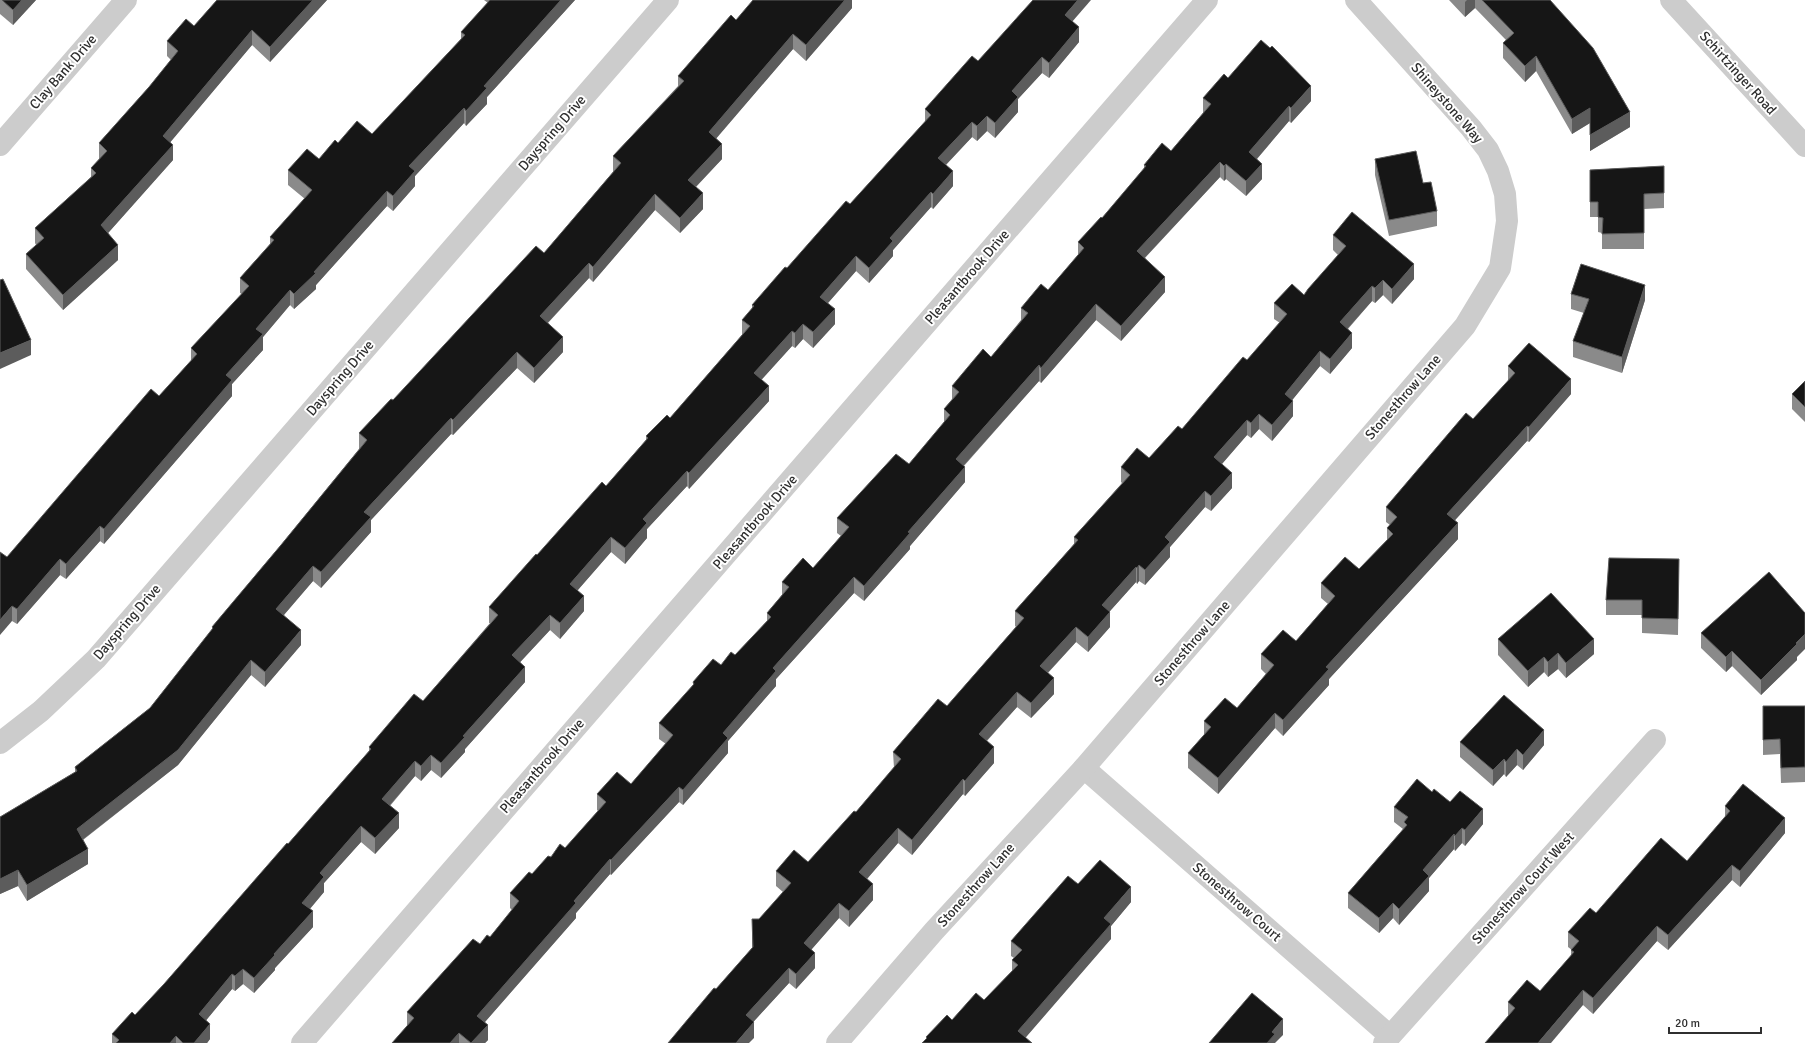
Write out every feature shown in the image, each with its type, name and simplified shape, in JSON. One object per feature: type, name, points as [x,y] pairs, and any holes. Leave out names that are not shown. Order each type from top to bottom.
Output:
[{"type":"street","name":"Clay Bank Drive","points":[[0,145],[126,0]]},
{"type":"street","name":"Dayspring Drive","points":[[0,743],[41,711],[96,659],[668,0]]},
{"type":"street","name":"Pleasantbrook Drive","points":[[302,1043],[1207,0]]},
{"type":"street","name":"Shineystone Way","points":[[1356,0],[1471,128],[1488,150],[1506,194],[1507,221]]},
{"type":"street","name":"Schirtzinger Road","points":[[1671,0],[1805,146]]},
{"type":"street","name":"Stonesthrow Lane","points":[[838,1043],[934,931],[1084,768],[1464,326],[1500,268],[1507,221]]},
{"type":"street","name":"Stonesthrow Court West","points":[[1387,1039],[1655,740]]},
{"type":"street","name":"Stonesthrow Court","points":[[1084,768],[1387,1039]]},
{"type":"building","points":[[2,0],[22,0],[13,10]]},
{"type":"building","points":[[217,0],[313,0],[270,47],[252,30],[163,136],[173,145],[101,225],[118,245],[63,295],[26,254],[44,238],[35,228],[96,173],[91,168],[107,151],[99,143],[149,87],[178,51],[167,41],[186,19],[194,26]]},
{"type":"building","points":[[490,0],[561,0],[484,86],[487,88],[466,111],[464,108],[409,166],[415,171],[393,196],[387,191],[314,272],[316,273],[294,294],[290,290],[256,329],[263,334],[226,375],[232,380],[104,529],[100,526],[66,564],[60,559],[17,609],[12,606],[0,620],[0,552],[7,557],[151,389],[159,396],[197,354],[191,348],[249,286],[240,278],[274,240],[270,237],[312,190],[288,170],[307,149],[319,159],[335,140],[338,143],[357,121],[372,134],[465,35],[461,32]]},
{"type":"building","points":[[753,0],[845,0],[806,45],[793,34],[709,132],[722,144],[688,180],[703,193],[680,218],[655,194],[593,267],[589,263],[540,316],[563,337],[534,368],[517,352],[453,420],[451,418],[364,512],[371,517],[321,572],[313,566],[276,609],[301,630],[265,672],[251,660],[178,750],[77,829],[88,849],[27,885],[18,870],[0,879],[0,817],[77,771],[75,767],[150,708],[213,628],[212,627],[367,440],[359,433],[391,399],[393,400],[536,246],[544,253],[621,163],[613,156],[684,81],[678,76],[731,15],[736,20]]},
{"type":"building","points":[[1033,0],[1078,0],[1065,15],[1079,27],[1049,63],[1042,57],[1012,91],[1018,97],[995,123],[987,116],[977,126],[972,122],[938,158],[953,171],[933,194],[931,192],[890,238],[893,241],[869,268],[856,256],[820,297],[835,309],[813,332],[803,324],[795,333],[792,331],[754,373],[769,386],[689,473],[687,471],[643,519],[647,523],[625,548],[611,537],[570,584],[584,596],[560,623],[550,615],[512,655],[525,667],[463,736],[465,737],[441,763],[431,755],[421,766],[415,761],[382,799],[399,813],[375,838],[361,826],[320,873],[324,877],[302,903],[313,911],[274,954],[275,955],[254,978],[243,969],[235,976],[232,974],[199,1014],[210,1024],[194,1043],[183,1043],[176,1036],[170,1043],[116,1043],[119,1040],[112,1034],[132,1012],[135,1015],[164,984],[371,749],[369,747],[414,694],[423,701],[498,615],[489,607],[602,482],[606,486],[648,438],[646,436],[667,415],[670,418],[750,326],[742,320],[754,306],[752,305],[785,267],[787,268],[846,201],[850,204],[931,115],[925,109],[972,56],[978,61]]},
{"type":"building","points":[[1482,0],[1550,0],[1593,48],[1630,112],[1590,135],[1590,108],[1572,119],[1536,56],[1525,66],[1503,43],[1514,33]]},
{"type":"building","points":[[1261,40],[1270,48],[1272,46],[1311,86],[1291,108],[1289,106],[1249,152],[1262,164],[1246,181],[1226,164],[1224,166],[1220,162],[1137,251],[1165,277],[1121,326],[1096,304],[1041,368],[1039,365],[956,459],[965,467],[908,532],[910,533],[864,586],[854,577],[773,668],[776,671],[723,733],[728,738],[683,790],[679,787],[611,860],[610,859],[574,901],[576,903],[477,1016],[488,1025],[471,1043],[459,1033],[450,1043],[392,1043],[414,1018],[407,1012],[473,939],[480,944],[487,935],[490,937],[519,901],[510,893],[529,872],[532,874],[548,856],[551,857],[560,844],[565,848],[606,802],[597,794],[617,772],[631,784],[673,735],[659,723],[694,684],[693,682],[713,659],[721,665],[731,652],[735,655],[771,617],[767,613],[789,587],[782,582],[803,558],[813,568],[849,527],[837,518],[896,454],[909,464],[950,415],[944,409],[959,392],[952,386],[983,349],[991,357],[1028,313],[1021,308],[1041,284],[1048,290],[1084,248],[1078,242],[1101,217],[1102,218],[1146,166],[1144,165],[1162,143],[1171,151],[1211,104],[1203,98],[1224,74],[1228,78]]},
{"type":"building","points":[[1416,151],[1423,183],[1431,182],[1437,211],[1389,220],[1375,159]]},
{"type":"building","points":[[1664,166],[1664,193],[1644,194],[1644,233],[1602,234],[1603,218],[1598,217],[1598,202],[1590,202],[1590,170]]},
{"type":"building","points":[[1352,212],[1414,264],[1392,289],[1383,280],[1375,288],[1372,286],[1340,322],[1352,333],[1330,359],[1320,351],[1285,394],[1293,401],[1272,425],[1259,414],[1251,423],[1247,420],[1214,457],[1232,473],[1211,496],[1205,491],[1165,537],[1170,542],[1145,570],[1139,565],[1137,568],[1136,567],[1102,605],[1110,612],[1088,637],[1076,627],[1040,666],[1054,678],[1031,703],[1017,692],[979,734],[994,747],[965,781],[963,779],[912,840],[898,828],[859,872],[873,884],[849,911],[839,903],[804,943],[815,953],[796,974],[789,968],[746,1015],[754,1022],[736,1043],[668,1043],[714,988],[716,989],[753,947],[752,919],[759,919],[791,883],[776,871],[794,850],[808,862],[854,811],[856,812],[901,759],[893,752],[938,699],[947,706],[1024,618],[1015,611],[1078,540],[1074,537],[1130,475],[1121,467],[1137,448],[1149,458],[1178,426],[1182,429],[1243,357],[1247,360],[1287,314],[1274,303],[1292,284],[1304,295],[1346,246],[1333,235]]},
{"type":"building","points":[[1581,264],[1645,285],[1622,357],[1573,341],[1589,299],[1571,294]]},
{"type":"building","points":[[3,279],[31,340],[0,353],[0,280]]},
{"type":"building","points":[[1529,343],[1571,379],[1529,427],[1527,426],[1447,514],[1458,523],[1326,667],[1329,669],[1283,720],[1275,713],[1218,778],[1188,753],[1211,727],[1204,721],[1225,698],[1237,708],[1274,665],[1261,654],[1283,630],[1296,641],[1335,596],[1321,583],[1345,557],[1359,569],[1393,534],[1387,528],[1397,517],[1386,507],[1466,413],[1473,419],[1515,373],[1508,366]]},
{"type":"building","points":[[1805,381],[1805,407],[1792,394]]},
{"type":"building","points":[[1609,558],[1679,559],[1678,619],[1642,618],[1642,600],[1606,600]]},
{"type":"building","points":[[1769,572],[1805,613],[1805,634],[1761,680],[1732,651],[1726,657],[1701,633]]},
{"type":"building","points":[[1551,593],[1594,639],[1566,663],[1558,653],[1548,662],[1544,657],[1528,671],[1498,639]]},
{"type":"building","points":[[1504,695],[1544,730],[1523,755],[1517,749],[1506,762],[1504,759],[1493,770],[1460,742]]},
{"type":"building","points":[[1763,706],[1805,706],[1805,767],[1781,768],[1780,739],[1763,740]]},
{"type":"building","points":[[1417,779],[1432,792],[1434,789],[1450,802],[1460,791],[1483,809],[1465,830],[1462,828],[1455,836],[1454,834],[1423,870],[1429,876],[1399,909],[1393,903],[1379,918],[1348,893],[1407,825],[1404,822],[1408,817],[1394,807]]},
{"type":"building","points":[[1743,784],[1785,818],[1740,871],[1732,865],[1668,935],[1657,926],[1593,998],[1583,990],[1538,1043],[1485,1043],[1515,1008],[1508,1002],[1527,980],[1540,991],[1574,952],[1571,950],[1579,941],[1568,932],[1590,908],[1596,913],[1661,838],[1687,861],[1730,811],[1725,806]]},
{"type":"building","points":[[1100,860],[1131,887],[1104,918],[1111,924],[1018,1031],[1032,1043],[922,1043],[947,1015],[952,1020],[976,993],[984,1000],[1018,965],[1012,960],[1022,950],[1011,941],[1068,876],[1078,884]]},
{"type":"building","points":[[1252,993],[1283,1019],[1272,1032],[1275,1034],[1267,1043],[1209,1043]]}]
